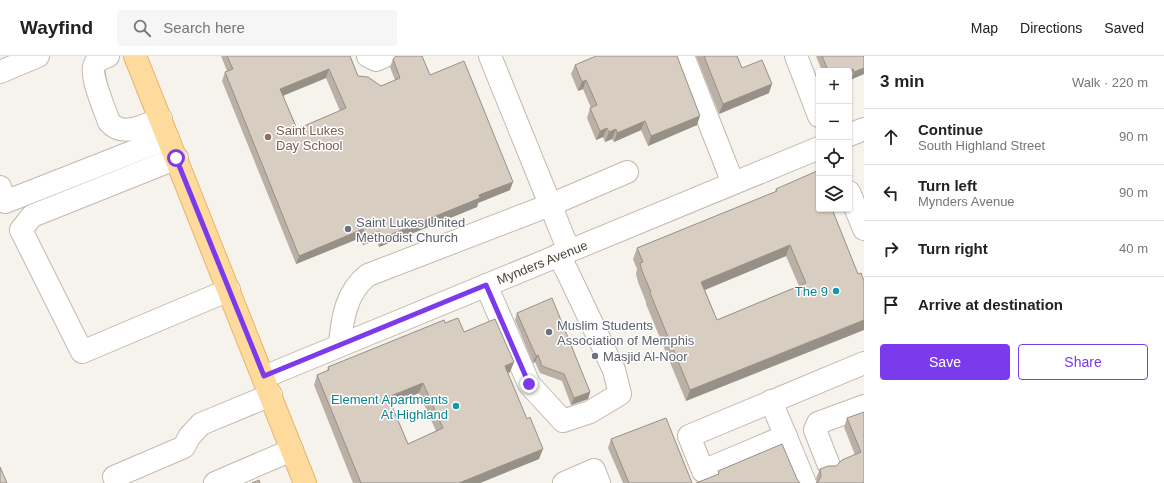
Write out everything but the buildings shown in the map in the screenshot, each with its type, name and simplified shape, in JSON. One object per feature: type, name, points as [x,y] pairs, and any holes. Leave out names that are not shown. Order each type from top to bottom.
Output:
[{"type":"main road","points":[[135,56],[268,386],[305,483]]},
{"type":"street","points":[[0,72],[38,56]]},
{"type":"street","points":[[108,56],[100,59],[94,65],[93,73],[109,122],[114,127],[122,130],[165,129]]},
{"type":"street","points":[[368,56],[376,60],[385,56]]},
{"type":"street","points":[[486,285],[529,384],[563,421],[590,412],[620,394],[614,370],[567,271],[564,253],[550,205],[490,56]]},
{"type":"street","points":[[683,56],[733,183]]},
{"type":"street","points":[[796,56],[816,108]]},
{"type":"street","points":[[0,187],[5,202],[165,129]]},
{"type":"street","points":[[852,134],[864,129]]},
{"type":"street","name":"Mynders Avenue","points":[[114,477],[184,447],[189,437],[201,424],[340,345],[816,149]]},
{"type":"street","points":[[176,158],[32,216],[21,230],[82,352],[229,290]]},
{"type":"street","points":[[340,345],[342,319],[357,284],[368,275],[550,205],[627,172]]},
{"type":"street","points":[[852,199],[864,229]]},
{"type":"street","points":[[787,440],[703,471],[689,436],[864,362]]},
{"type":"street","points":[[771,401],[805,483]]},
{"type":"street","points":[[828,463],[815,430],[818,423],[864,406]]},
{"type":"street","points":[[215,483],[292,450]]},
{"type":"street","points":[[564,483],[594,470],[599,483]]},
{"type":"place","name":"Saint Lukes Day School","points":[[268,137]]},
{"type":"place","name":"Saint Lukes United Methodist Church","points":[[348,229]]},
{"type":"place","name":"The 9","points":[[836,291]]},
{"type":"place","name":"Muslim Students Association of Memphis","points":[[549,332]]},
{"type":"place","name":"Masjid Al-Noor","points":[[595,356]]},
{"type":"place","name":"Element Apartments At Highland","points":[[456,406]]},
{"type":"route","points":[[176,158],[264,376],[486,285],[529,384]]}]
